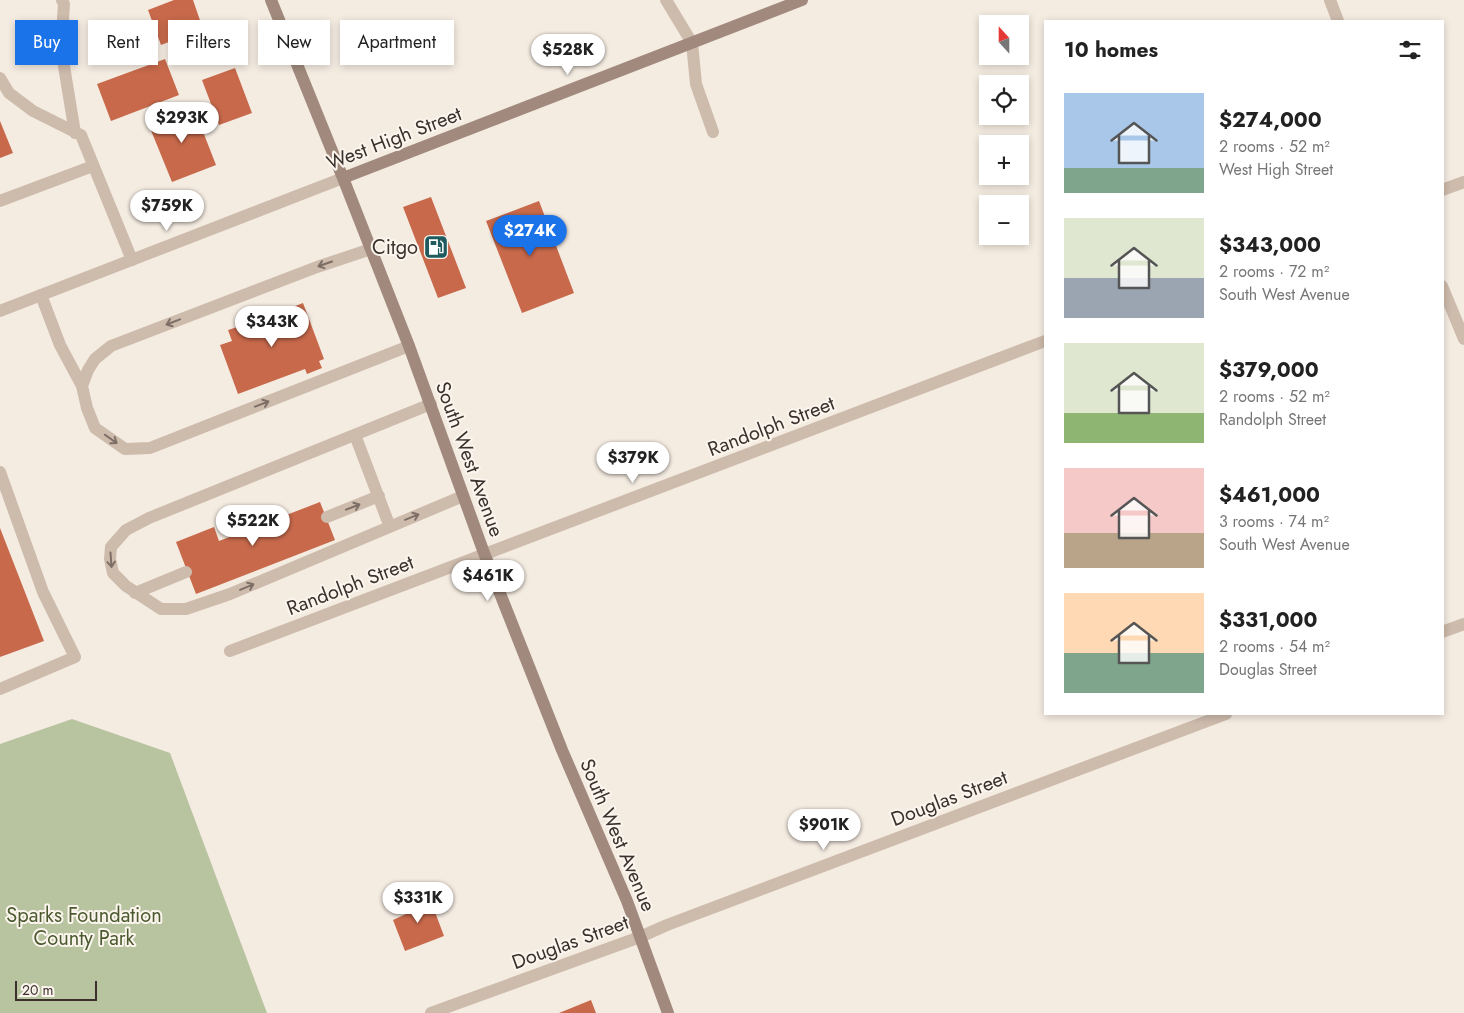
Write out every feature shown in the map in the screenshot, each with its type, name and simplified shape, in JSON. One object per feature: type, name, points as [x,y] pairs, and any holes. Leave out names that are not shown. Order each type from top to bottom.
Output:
[{"type":"main road","name":"South West Avenue","points":[[271,0],[409,346],[484,554],[562,750],[640,937],[668,1013]]},
{"type":"main road","name":"West High Street","points":[[343,178],[802,0]]},
{"type":"street","points":[[666,0],[692,43],[696,84],[713,132]]},
{"type":"street","points":[[1330,0],[1338,20]]},
{"type":"street","points":[[67,1],[61,48],[75,132]]},
{"type":"street","points":[[0,78],[9,93],[33,111],[81,135],[132,260]]},
{"type":"street","points":[[0,202],[93,166]]},
{"type":"street","name":"West High Street","points":[[0,311],[343,178]]},
{"type":"street","points":[[1444,189],[1464,182]]},
{"type":"street","points":[[82,386],[92,364],[111,346],[317,267],[371,249]]},
{"type":"street","points":[[1444,291],[1464,339]]},
{"type":"street","points":[[41,295],[60,345],[82,386],[95,428],[125,449],[150,448],[409,346]]},
{"type":"street","name":"Randolph Street","points":[[230,650],[1044,341]]},
{"type":"street","points":[[431,404],[153,516],[126,530],[111,547],[110,559],[113,572],[135,593],[161,609],[186,609],[230,594],[463,496]]},
{"type":"street","points":[[355,435],[390,526]]},
{"type":"street","points":[[0,472],[43,592],[75,657],[0,688]]},
{"type":"street","points":[[327,517],[378,496]]},
{"type":"street","points":[[135,593],[186,572]]},
{"type":"street","points":[[1444,631],[1464,624]]},
{"type":"street","name":"Douglas Street","points":[[432,1013],[640,937],[667,925],[1223,715]]},
{"type":"green space","name":"Sparks Foundation County Park","points":[[72,719],[170,753],[267,1013],[0,1013],[0,744]]},
{"type":"building","points":[[174,0],[193,0],[200,20],[168,20],[168,42],[161,45],[158,37],[158,20],[152,20],[148,10]]},
{"type":"building","points":[[165,59],[179,95],[111,121],[97,84],[149,65],[158,65],[158,62]]},
{"type":"building","points":[[235,68],[252,113],[219,125],[202,80]]},
{"type":"building","points":[[193,106],[216,165],[172,182],[148,123]]},
{"type":"building","points":[[0,121],[13,153],[0,158]]},
{"type":"building","points":[[431,197],[466,288],[438,298],[403,207]]},
{"type":"building","points":[[539,201],[574,293],[522,313],[486,221]]},
{"type":"building","points":[[303,303],[324,359],[319,361],[322,368],[307,374],[305,369],[238,394],[220,345],[232,341],[228,330],[243,325],[239,316],[252,311],[256,321]]},
{"type":"building","points":[[320,502],[335,540],[196,594],[176,542],[214,527],[219,541]]},
{"type":"building","points":[[0,528],[44,641],[0,657]]},
{"type":"building","points":[[429,896],[444,936],[405,951],[393,920],[406,914],[403,906]]},
{"type":"building","points":[[591,1000],[596,1013],[559,1013]]},
{"type":"place","name":"Citgo","points":[[436,247]]}]
